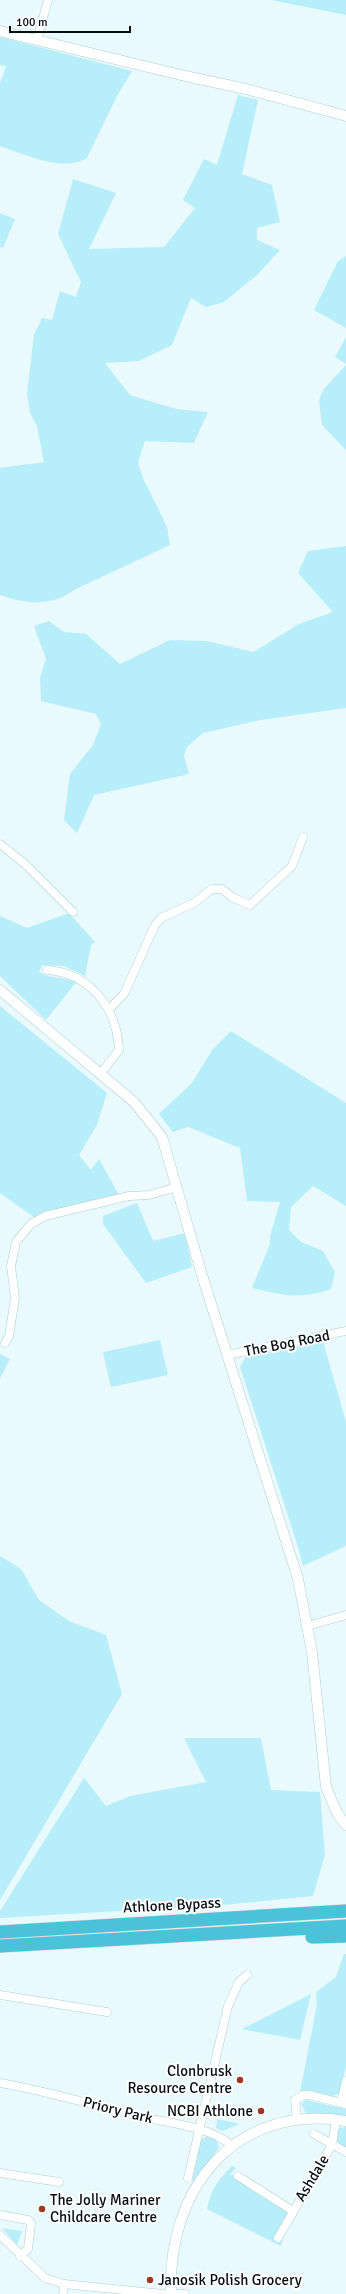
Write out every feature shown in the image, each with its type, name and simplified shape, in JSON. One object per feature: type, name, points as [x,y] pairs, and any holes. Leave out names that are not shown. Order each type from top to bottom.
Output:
[{"type":"highway","points":[[219,1919],[346,1903]]},
{"type":"highway","name":"Athlone Bypass","points":[[0,1932],[346,1911]]},
{"type":"highway","name":"Athlone Bypass","points":[[0,1946],[346,1926]]},
{"type":"highway","points":[[152,1938],[198,1942],[346,1936]]},
{"type":"street","points":[[37,40],[48,0]]},
{"type":"street","points":[[0,31],[185,76],[246,89],[346,116]]},
{"type":"street","points":[[110,1009],[124,994],[155,925],[161,918],[194,903],[212,889],[222,889],[232,897],[250,905],[292,866],[303,837]]},
{"type":"street","points":[[0,844],[25,864],[73,912]]},
{"type":"street","points":[[47,970],[62,971],[77,976],[110,1009],[117,1031],[118,1050],[101,1073]]},
{"type":"street","points":[[0,990],[134,1102],[162,1137],[227,1355],[298,1579],[307,1626],[326,1786],[334,1809],[346,1824]]},
{"type":"street","points":[[5,1343],[9,1336],[15,1298],[11,1266],[16,1242],[31,1224],[45,1216],[129,1196],[149,1195],[178,1187]]},
{"type":"street","name":"The Bog Road","points":[[227,1355],[346,1331]]},
{"type":"street","points":[[307,1626],[346,1615]]},
{"type":"street","points":[[188,2178],[228,2006],[239,1982],[247,1975]]},
{"type":"street","points":[[0,1995],[107,2012]]},
{"type":"street","points":[[297,2119],[295,2100],[303,2095],[309,2095],[344,2103],[346,2081]]},
{"type":"street","name":"Priory Park","points":[[0,2083],[43,2090],[135,2116],[200,2130],[227,2141],[232,2146]]},
{"type":"street","points":[[171,2294],[172,2263],[182,2215],[197,2185],[217,2160],[232,2146],[264,2128],[297,2119],[341,2120]]},
{"type":"street","name":"Ashdale","points":[[278,2238],[332,2145],[341,2120]]},
{"type":"street","name":"Ashdale","points":[[314,2134],[346,2152]]},
{"type":"street","points":[[0,2173],[59,2182]]},
{"type":"street","name":"Ashdale","points":[[238,2176],[293,2211]]},
{"type":"street","points":[[0,2215],[28,2220],[31,2223],[28,2249],[20,2256]]},
{"type":"street","points":[[0,2235],[20,2256],[45,2278],[64,2284],[163,2294]]},
{"type":"street","points":[[63,2294],[64,2284]]},
{"type":"street","points":[[168,2294],[185,2294]]},
{"type":"shaded area","points":[[271,0],[346,0],[346,15]]},
{"type":"shaded area","points":[[0,37],[132,71],[117,96],[87,158],[78,162],[67,164],[56,163],[44,161],[0,146],[0,83],[6,66],[0,65]]},
{"type":"shaded area","points":[[238,95],[258,100],[242,174],[272,185],[280,222],[257,228],[257,240],[280,250],[257,275],[224,302],[206,307],[191,298],[172,345],[139,361],[105,363],[130,395],[176,409],[208,412],[194,443],[145,441],[138,462],[143,478],[167,527],[170,545],[56,599],[29,602],[0,595],[0,468],[44,462],[37,426],[30,413],[27,393],[34,335],[42,318],[52,320],[60,291],[76,297],[81,282],[58,234],[73,179],[116,193],[89,249],[164,247],[195,208],[183,200],[204,159],[217,165]]},
{"type":"shaded area","points":[[0,213],[15,219],[3,248],[0,247]]},
{"type":"shaded area","points":[[346,256],[346,328],[314,310],[338,261]]},
{"type":"shaded area","points":[[346,337],[346,364],[335,357]]},
{"type":"shaded area","points":[[346,365],[346,450],[322,425],[319,400],[323,390]]},
{"type":"shaded area","points":[[346,546],[346,708],[261,720],[203,733],[187,747],[184,756],[189,774],[94,795],[77,833],[64,820],[70,774],[93,745],[101,724],[96,714],[41,701],[40,677],[46,659],[34,626],[49,621],[64,632],[86,634],[120,664],[170,640],[207,641],[253,652],[299,624],[333,612],[298,573],[308,551]]},
{"type":"shaded area","points":[[69,913],[95,942],[91,945],[85,976],[64,966],[42,965],[39,972],[48,976],[77,981],[46,1020],[0,976],[0,916],[27,928]]},
{"type":"shaded area","points":[[0,1006],[107,1093],[97,1125],[79,1155],[91,1170],[99,1159],[119,1195],[35,1218],[0,1193]]},
{"type":"shaded area","points":[[231,1031],[346,1103],[346,1206],[313,1186],[291,1207],[289,1230],[301,1242],[323,1251],[335,1272],[331,1289],[310,1294],[292,1295],[252,1288],[270,1244],[270,1236],[280,1202],[247,1201],[240,1148],[188,1127],[173,1132],[159,1114],[192,1083],[212,1050]]},
{"type":"shaded area","points":[[137,1203],[153,1241],[185,1233],[192,1267],[146,1283],[103,1224],[103,1216]]},
{"type":"shaded area","points":[[160,1340],[168,1375],[111,1387],[103,1352]]},
{"type":"shaded area","points":[[323,1341],[346,1422],[346,1546],[303,1566],[240,1367],[246,1356]]},
{"type":"shaded area","points":[[0,1354],[10,1359],[0,1378]]},
{"type":"shaded area","points":[[0,1556],[21,1569],[39,1600],[69,1621],[106,1635],[122,1694],[0,1900]]},
{"type":"shaded area","points":[[184,1738],[261,1738],[271,1790],[320,1792],[325,1855],[313,1896],[223,1905],[0,1918],[0,1911],[84,1778],[106,1806],[130,1796],[206,1782]]},
{"type":"shaded area","points":[[344,1954],[346,1954],[346,2066],[340,2093],[333,2096],[310,2091],[300,2092],[317,2005],[316,1992],[336,1977]]},
{"type":"shaded area","points":[[311,1994],[300,2040],[242,2029]]},
{"type":"shaded area","points":[[306,2100],[346,2109],[346,2116],[306,2113],[301,2104]]},
{"type":"shaded area","points":[[217,2119],[240,2124],[222,2131],[216,2128]]},
{"type":"shaded area","points":[[346,2127],[346,2147],[336,2142],[338,2128]]},
{"type":"shaded area","points":[[208,2136],[217,2140],[219,2148],[192,2184],[200,2140]]},
{"type":"shaded area","points":[[232,2166],[236,2168],[230,2174],[283,2204],[289,2211],[277,2238],[283,2241],[281,2246],[207,2209],[216,2185]]},
{"type":"shaded area","points":[[2,2228],[22,2231],[17,2245]]},
{"type":"place","name":"Clonbrusk Resource Centre","points":[[240,2080]]},
{"type":"place","name":"NCBI Athlone","points":[[261,2111]]},
{"type":"place","name":"The Jolly Mariner Childcare Centre","points":[[42,2209]]},
{"type":"place","name":"Janosik Polish Grocery","points":[[150,2280]]}]
